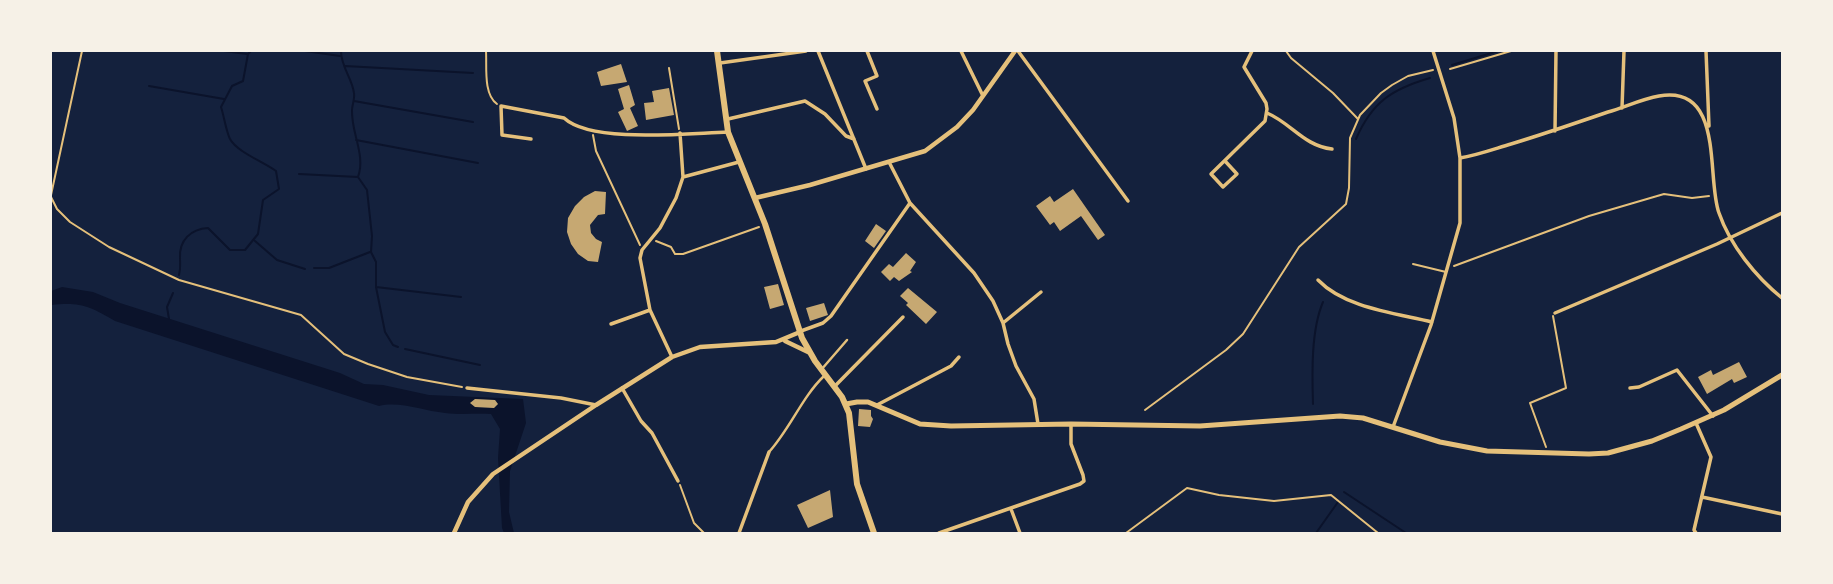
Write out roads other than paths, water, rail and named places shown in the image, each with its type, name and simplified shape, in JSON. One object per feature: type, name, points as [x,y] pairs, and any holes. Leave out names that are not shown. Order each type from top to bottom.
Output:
[{"type":"main road","points":[[716,51],[728,132],[765,225],[800,332],[810,353],[846,404],[852,423],[858,484],[874,533]]},
{"type":"main road","points":[[846,404],[861,401],[920,424],[951,426],[1200,426],[1340,416],[1363,418],[1440,442],[1486,451],[1608,453],[1652,441],[1713,416],[1782,375]]},
{"type":"street","points":[[718,63],[806,51]]},
{"type":"street","points":[[818,51],[866,169]]},
{"type":"street","points":[[867,51],[877,76],[865,81],[877,109]]},
{"type":"street","points":[[961,51],[983,97]]},
{"type":"street","points":[[755,198],[890,164],[925,151],[962,122],[1017,51],[1128,201]]},
{"type":"street","points":[[1225,161],[1237,174],[1223,187],[1211,174],[1259,129],[1267,113],[1266,103],[1244,67],[1252,51]]},
{"type":"street","points":[[1393,427],[1432,322],[1460,223],[1460,158],[1454,118],[1433,51]]},
{"type":"street","points":[[1555,131],[1556,51]]},
{"type":"street","points":[[1622,108],[1624,51]]},
{"type":"street","points":[[1706,51],[1714,196],[1719,215],[1755,272],[1782,298]]},
{"type":"street","points":[[1460,158],[1555,131],[1655,97],[1675,96],[1688,101],[1699,111],[1709,131]]},
{"type":"street","points":[[726,119],[804,101],[825,114],[846,136],[854,139]]},
{"type":"street","points":[[531,139],[502,135],[501,106],[564,118],[570,124],[613,134],[728,132]]},
{"type":"street","points":[[1267,113],[1277,117],[1303,139],[1320,148],[1332,149]]},
{"type":"street","points":[[672,357],[650,310],[640,266],[642,250],[667,216],[683,177],[680,133]]},
{"type":"street","points":[[683,177],[739,162]]},
{"type":"street","points":[[890,164],[912,204],[974,273],[993,301],[1016,366],[1034,399],[1038,424]]},
{"type":"street","points":[[454,533],[468,502],[494,474],[519,455],[672,357],[698,347],[784,340],[822,323],[831,316],[912,204]]},
{"type":"street","points":[[1555,313],[1782,213]]},
{"type":"street","points":[[1318,280],[1327,289],[1359,303],[1432,322]]},
{"type":"street","points":[[1003,323],[1041,292]]},
{"type":"street","points":[[611,324],[650,310]]},
{"type":"street","points":[[835,386],[903,317]]},
{"type":"street","points":[[784,340],[810,353]]},
{"type":"street","points":[[738,533],[769,452],[847,340]]},
{"type":"street","points":[[876,405],[951,366],[959,357]]},
{"type":"street","points":[[1630,388],[1639,387],[1677,370],[1713,416]]},
{"type":"street","points":[[467,388],[561,398],[596,405]]},
{"type":"street","points":[[622,388],[641,421],[652,433],[678,481]]},
{"type":"street","points":[[1696,423],[1711,457],[1694,530],[1696,533]]},
{"type":"street","points":[[939,533],[1084,481],[1071,444],[1071,424]]},
{"type":"street","points":[[1702,497],[1782,514]]},
{"type":"street","points":[[1011,509],[1020,533]]},
{"type":"lane","points":[[1413,264],[1447,270]]},
{"type":"water","points":[[62,287],[93,292],[340,373],[364,384],[383,385],[429,395],[523,399],[526,423],[510,471],[509,512],[514,533],[504,533],[502,528],[498,458],[500,429],[491,414],[451,414],[395,405],[379,406],[115,321],[84,306],[51,305],[51,291]],"holes":[[[475,399],[495,400],[498,404],[494,408],[475,407],[471,403]]]},
{"type":"waterway","points":[[224,51],[247,54]]},
{"type":"waterway","points":[[179,275],[182,246],[187,237],[196,231],[208,228],[230,250],[245,250],[258,234],[263,200],[279,189],[276,171],[233,144],[221,107],[232,86],[243,81],[248,54],[251,51]]},
{"type":"waterway","points":[[305,51],[340,56]]},
{"type":"waterway","points":[[341,51],[354,93],[352,119],[360,160],[358,177],[367,190],[371,252],[376,262],[376,287],[385,332],[393,345],[398,347]]},
{"type":"waterway","points":[[1452,65],[1498,51]]},
{"type":"waterway","points":[[345,66],[473,73]]},
{"type":"waterway","points":[[1356,139],[1376,106],[1394,92],[1430,78]]},
{"type":"waterway","points":[[149,86],[224,99]]},
{"type":"waterway","points":[[354,101],[473,122]]},
{"type":"waterway","points":[[356,140],[478,163]]},
{"type":"waterway","points":[[299,174],[358,177]]},
{"type":"waterway","points":[[255,241],[277,260],[305,269]]},
{"type":"waterway","points":[[314,268],[329,268],[370,252]]},
{"type":"waterway","points":[[376,287],[461,297]]},
{"type":"waterway","points":[[169,319],[167,307],[173,293]]},
{"type":"waterway","points":[[1313,404],[1314,338],[1323,302]]},
{"type":"waterway","points":[[405,349],[480,365]]},
{"type":"waterway","points":[[1344,492],[1406,533]]},
{"type":"waterway","points":[[1316,533],[1338,502]]}]
